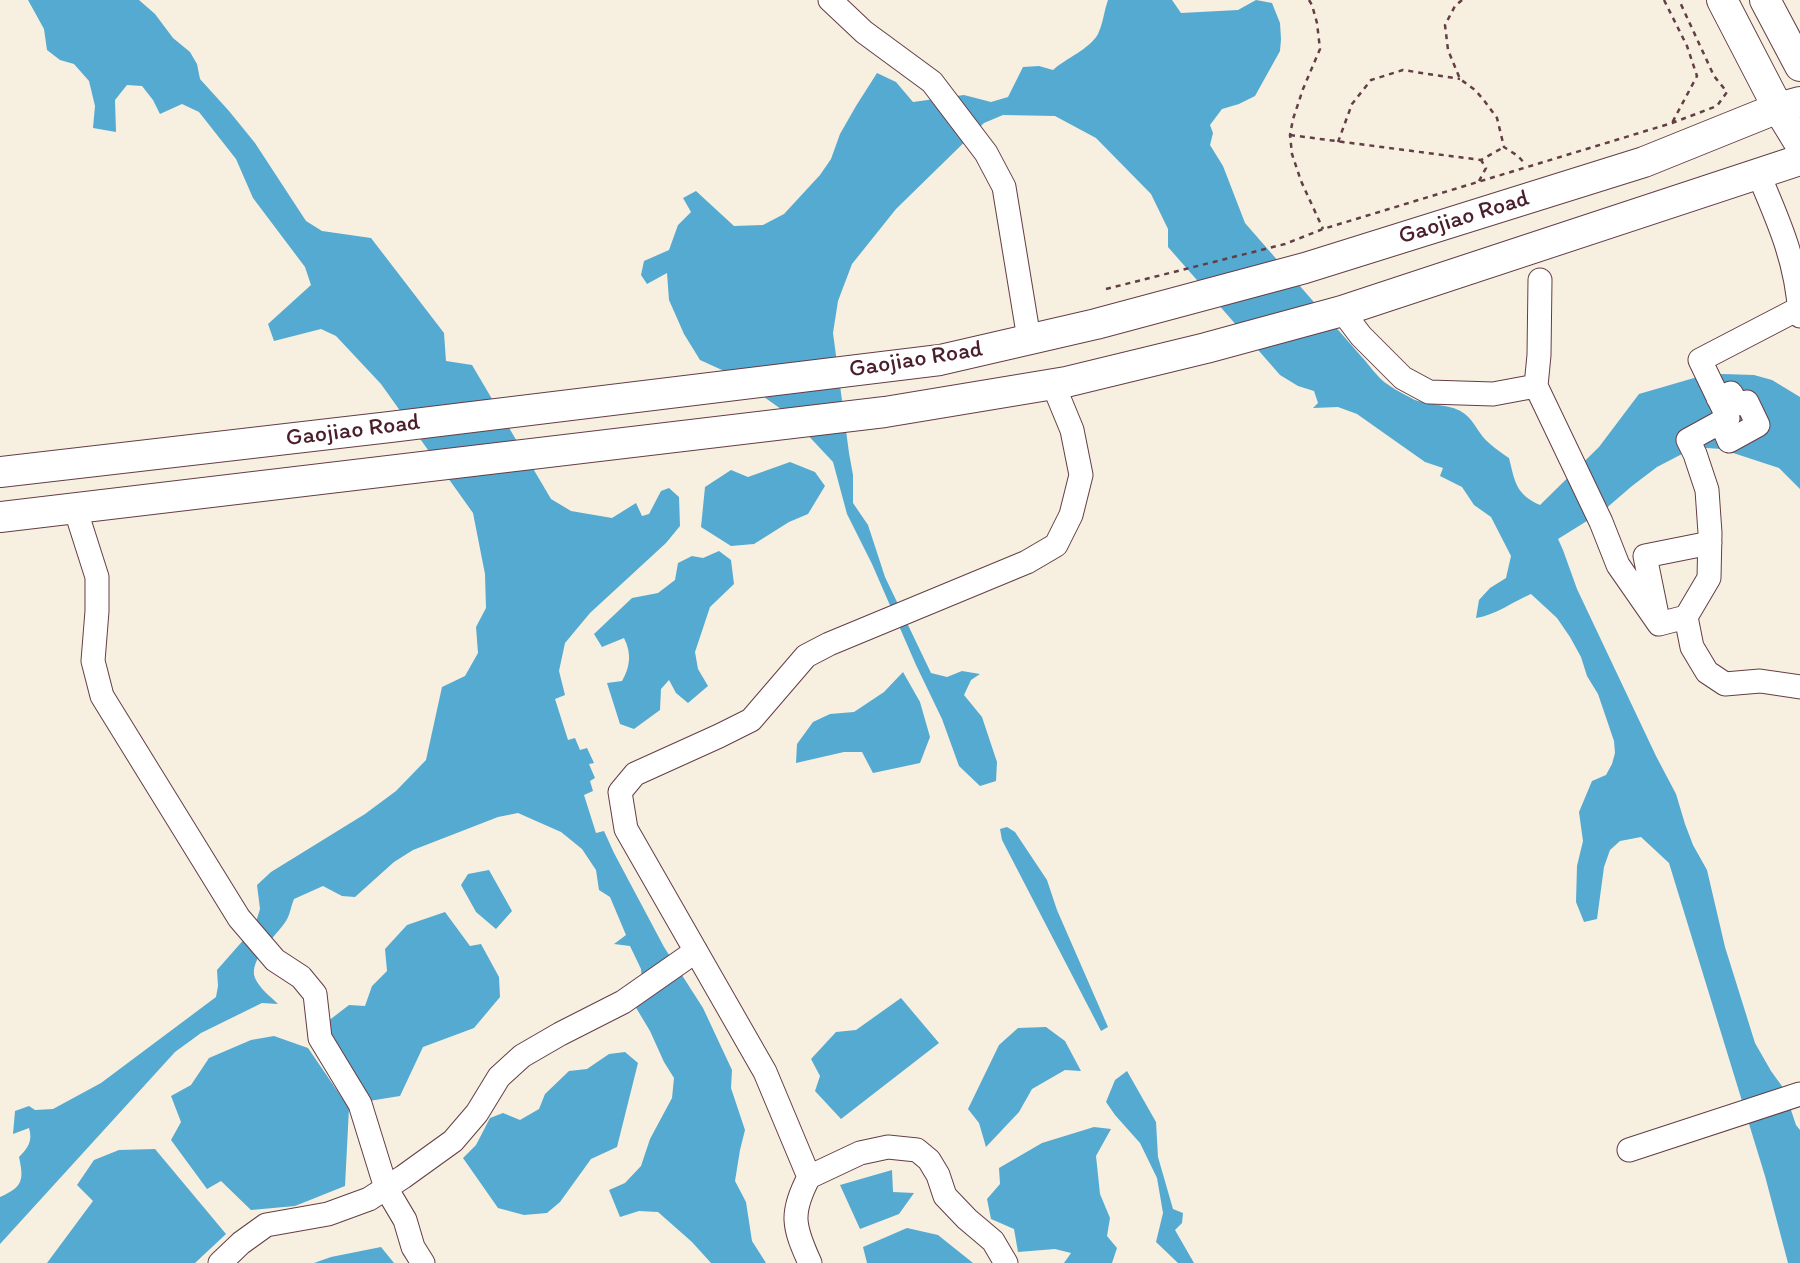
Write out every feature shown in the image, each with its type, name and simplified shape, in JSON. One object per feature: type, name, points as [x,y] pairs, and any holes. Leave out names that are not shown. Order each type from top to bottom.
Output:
[{"type":"main road","points":[[1722,0],[1789,105],[1800,144]]},
{"type":"main road","points":[[1765,0],[1800,66]]},
{"type":"main road","name":"Gaojiao Road","points":[[0,472],[940,360],[1096,324],[1305,268],[1644,162],[1789,105]]},
{"type":"main road","name":"Gaojiao Road","points":[[0,517],[885,412],[1053,384],[1123,369],[1342,311],[1800,160]]},
{"type":"street","points":[[830,0],[864,32],[932,82],[986,153],[1004,187],[1029,340]]},
{"type":"street","points":[[1758,173],[1786,238],[1798,292],[1800,316]]},
{"type":"street","points":[[1540,280],[1536,386],[1601,522],[1618,565],[1659,624]]},
{"type":"street","points":[[1800,308],[1700,360],[1718,398],[1731,393],[1737,404],[1747,401],[1758,425],[1729,441],[1721,422],[1688,440],[1707,490],[1710,543],[1709,578],[1686,617],[1692,647],[1707,672],[1725,684],[1760,681],[1800,687]]},
{"type":"street","points":[[1342,311],[1361,335],[1404,378],[1429,392],[1493,394],[1536,386]]},
{"type":"street","points":[[809,1177],[765,1072],[626,829],[620,792],[635,774],[751,720],[806,656],[1027,562],[1056,545],[1071,515],[1081,475],[1072,430],[1053,384]]},
{"type":"street","points":[[75,508],[97,577],[93,661],[102,696],[239,918],[275,960],[301,977],[315,994],[320,1038],[360,1104],[386,1188],[405,1220],[413,1247],[424,1263]]},
{"type":"street","points":[[1659,624],[1645,556],[1710,543]]},
{"type":"street","points":[[1659,624],[1686,617]]},
{"type":"street","points":[[219,1263],[241,1242],[266,1225],[328,1214],[369,1199],[386,1188],[453,1141],[477,1113],[499,1077],[523,1056],[623,1002],[696,951]]},
{"type":"street","points":[[1629,1150],[1795,1096]]},
{"type":"street","points":[[810,1263],[795,1221],[799,1196],[809,1177],[860,1153],[888,1147],[917,1150],[929,1160],[945,1196],[993,1241],[1006,1263]]},
{"type":"path","points":[[1309,0],[1317,23],[1320,49],[1303,89],[1290,135],[1301,181],[1323,229]]},
{"type":"path","points":[[1460,79],[1448,50],[1445,25],[1455,6],[1462,0]]},
{"type":"path","points":[[1664,0],[1687,46],[1697,76],[1672,123]]},
{"type":"path","points":[[1106,289],[1285,244],[1323,229],[1672,123],[1717,106],[1727,92],[1714,76],[1679,0]]},
{"type":"path","points":[[1338,142],[1352,104],[1371,80],[1403,70],[1460,79],[1475,90],[1497,118],[1504,147],[1528,167]]},
{"type":"path","points":[[1290,135],[1481,160],[1504,147]]},
{"type":"path","points":[[1479,181],[1486,168],[1481,160]]},
{"type":"water","points":[[28,0],[139,0],[155,14],[173,38],[190,52],[197,64],[200,79],[255,143],[306,221],[322,231],[371,238],[444,333],[446,361],[472,365],[551,499],[571,511],[612,518],[636,503],[642,516],[649,514],[661,491],[669,488],[679,497],[680,526],[666,543],[590,613],[565,643],[559,671],[565,695],[555,699],[568,740],[575,738],[580,750],[587,748],[594,763],[589,764],[595,778],[590,781],[593,791],[584,795],[596,833],[604,831],[664,947],[703,1008],[732,1070],[731,1088],[745,1130],[735,1181],[746,1202],[752,1241],[766,1263],[711,1263],[658,1212],[639,1211],[620,1217],[609,1190],[625,1183],[641,1166],[650,1139],[672,1098],[674,1078],[635,1006],[643,991],[641,969],[630,946],[614,944],[626,935],[610,897],[599,890],[596,870],[582,849],[561,832],[518,813],[498,817],[413,850],[394,862],[355,897],[342,896],[323,886],[294,899],[287,919],[264,948],[254,971],[260,986],[278,1004],[262,1003],[201,1033],[175,1052],[0,1244],[0,1197],[13,1190],[20,1182],[19,1157],[30,1141],[29,1128],[13,1134],[15,1111],[29,1106],[35,1110],[53,1109],[101,1083],[216,997],[217,970],[254,928],[260,909],[257,885],[271,872],[365,814],[396,791],[426,760],[442,687],[465,676],[478,653],[476,627],[486,608],[485,574],[473,513],[381,384],[336,336],[321,329],[274,341],[268,324],[311,285],[305,267],[253,198],[236,159],[199,112],[182,104],[160,114],[142,86],[127,85],[115,100],[116,132],[93,128],[95,106],[89,81],[74,64],[60,60],[47,50],[44,29]]},
{"type":"water","points":[[1108,0],[1172,0],[1181,13],[1238,10],[1256,0],[1272,3],[1280,23],[1280,51],[1255,96],[1222,109],[1210,125],[1213,133],[1210,145],[1223,166],[1245,223],[1381,379],[1415,400],[1451,407],[1465,414],[1486,440],[1509,458],[1517,486],[1532,501],[1540,505],[1599,447],[1639,394],[1694,378],[1723,374],[1754,375],[1772,380],[1800,397],[1800,489],[1779,468],[1721,449],[1707,448],[1682,454],[1657,467],[1603,511],[1558,539],[1577,589],[1676,794],[1693,845],[1707,870],[1725,947],[1755,1043],[1784,1089],[1800,1130],[1800,1263],[1788,1263],[1765,1176],[1669,863],[1641,837],[1620,841],[1610,850],[1604,867],[1597,919],[1584,922],[1576,902],[1577,866],[1583,841],[1579,812],[1592,781],[1606,775],[1615,753],[1614,741],[1598,694],[1570,637],[1557,618],[1531,594],[1476,618],[1479,600],[1490,588],[1506,578],[1511,556],[1491,517],[1474,505],[1462,487],[1440,476],[1443,468],[1425,462],[1357,414],[1338,407],[1313,408],[1318,403],[1314,391],[1298,386],[1280,375],[1168,247],[1168,229],[1151,194],[1096,138],[1055,116],[1003,115],[984,123],[896,209],[852,264],[838,301],[833,333],[853,475],[853,503],[868,525],[885,577],[931,673],[947,677],[962,671],[980,674],[971,680],[964,695],[982,717],[997,762],[996,781],[980,786],[959,766],[942,719],[847,514],[833,462],[788,414],[733,375],[700,360],[684,334],[669,300],[667,273],[647,284],[641,275],[644,261],[669,250],[678,225],[691,212],[683,198],[696,191],[734,226],[763,225],[784,214],[831,159],[840,134],[877,73],[896,82],[913,102],[964,95],[991,102],[1008,97],[1023,67],[1039,66],[1053,70],[1090,44],[1100,30]]},
{"type":"water","points":[[790,462],[815,472],[825,486],[808,514],[789,522],[754,544],[731,546],[701,527],[705,487],[731,470],[748,477]]},
{"type":"water","points":[[719,551],[731,560],[734,584],[710,607],[695,652],[698,669],[708,686],[688,703],[676,693],[669,680],[661,689],[660,710],[634,729],[620,724],[607,683],[622,681],[627,671],[628,650],[624,638],[602,647],[594,634],[632,598],[658,593],[675,580],[678,563],[692,556],[703,558]]},
{"type":"water","points":[[903,672],[920,702],[930,737],[920,763],[873,773],[862,752],[844,752],[796,763],[797,744],[813,722],[830,714],[854,712],[884,692]]},
{"type":"water","points":[[1007,827],[1015,832],[1047,880],[1057,910],[1108,1027],[1101,1031],[1002,840],[1000,829]]},
{"type":"water","points":[[489,870],[512,911],[496,929],[476,912],[461,885],[468,874]]},
{"type":"water","points":[[445,912],[470,946],[481,944],[499,977],[500,997],[474,1028],[423,1047],[400,1096],[369,1101],[323,1025],[349,1005],[365,1006],[372,986],[387,971],[385,949],[407,925]]},
{"type":"water","points":[[901,998],[939,1043],[841,1119],[815,1091],[820,1076],[811,1059],[836,1032],[856,1030]]},
{"type":"water","points":[[1046,1027],[1065,1041],[1081,1071],[1065,1070],[1032,1089],[1019,1112],[986,1147],[979,1123],[968,1109],[999,1045],[1018,1028]]},
{"type":"water","points":[[274,1036],[308,1048],[349,1108],[345,1186],[295,1206],[251,1210],[221,1181],[207,1189],[171,1140],[181,1122],[171,1096],[191,1085],[209,1058],[251,1040]]},
{"type":"water","points":[[625,1052],[638,1063],[617,1147],[591,1159],[560,1202],[547,1213],[524,1215],[498,1208],[463,1158],[476,1145],[490,1118],[503,1113],[520,1120],[539,1109],[545,1094],[569,1071],[587,1069],[609,1054]]},
{"type":"water","points":[[1127,1071],[1156,1122],[1158,1157],[1173,1209],[1183,1213],[1182,1223],[1175,1230],[1194,1263],[1178,1263],[1156,1242],[1163,1213],[1157,1178],[1140,1143],[1106,1102],[1115,1080]]},
{"type":"water","points":[[1094,1127],[1111,1129],[1096,1156],[1100,1194],[1110,1218],[1107,1236],[1117,1248],[1112,1263],[1064,1263],[1071,1253],[1055,1249],[1018,1252],[1014,1229],[991,1219],[987,1199],[1000,1184],[999,1168],[1042,1143]]},
{"type":"water","points":[[155,1149],[226,1234],[195,1263],[47,1263],[93,1201],[77,1185],[94,1160],[119,1150]]},
{"type":"water","points":[[892,1170],[893,1192],[914,1193],[899,1214],[860,1229],[840,1185]]},
{"type":"water","points":[[907,1228],[938,1235],[973,1263],[867,1263],[863,1247]]},
{"type":"water","points":[[381,1247],[394,1263],[314,1263],[331,1257]]}]
